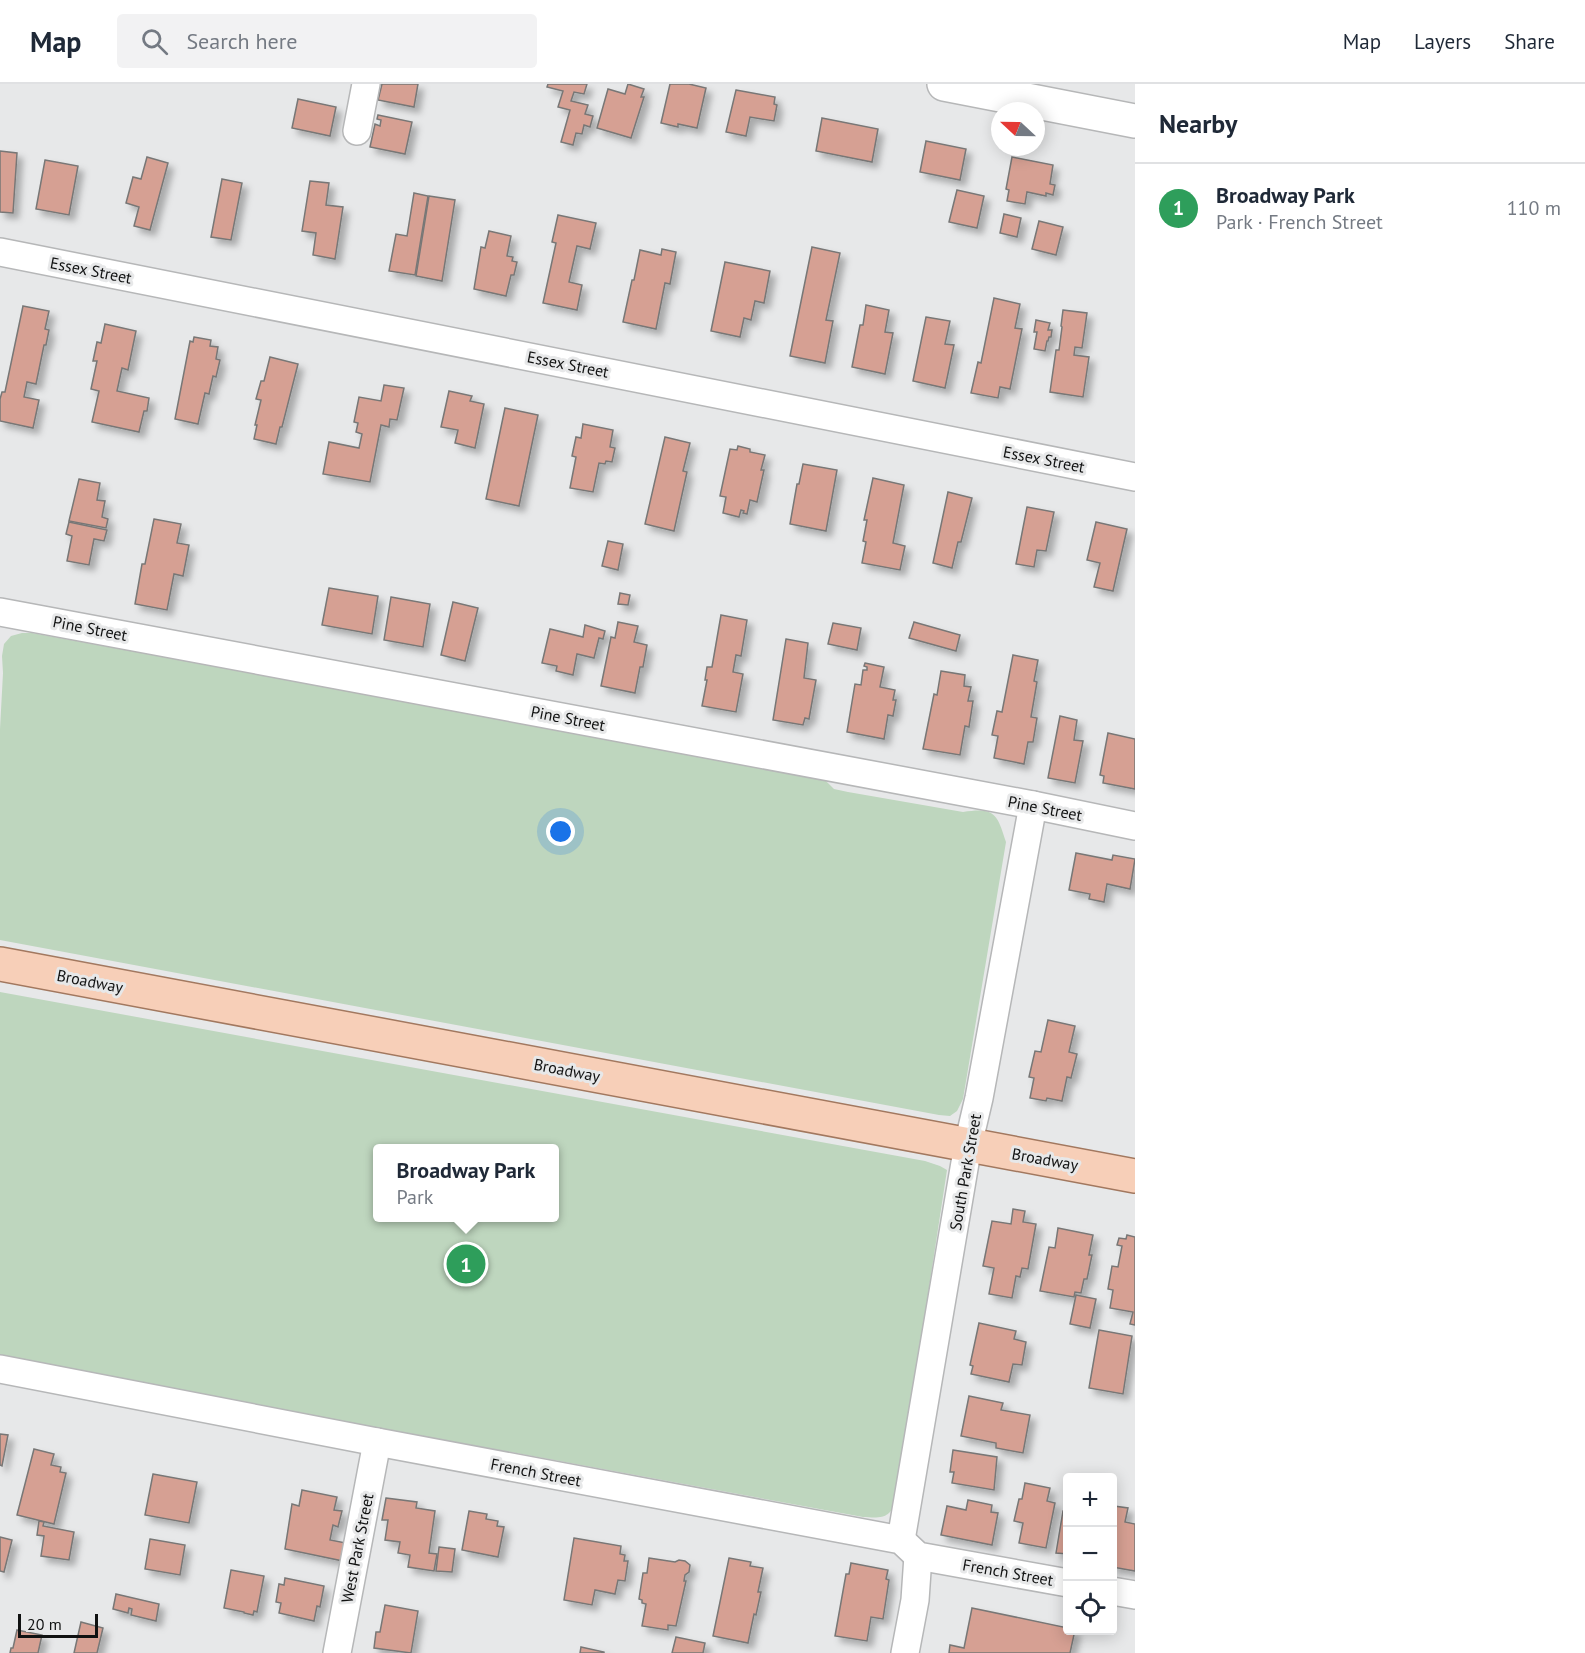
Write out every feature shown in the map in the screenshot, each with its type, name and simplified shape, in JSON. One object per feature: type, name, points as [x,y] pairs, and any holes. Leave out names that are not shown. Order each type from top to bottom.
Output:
[{"type":"main road","name":"Broadway","points":[[0,964],[1135,1176]]},
{"type":"street","points":[[357,131],[366,84]]},
{"type":"street","points":[[944,84],[1135,122]]},
{"type":"street","name":"Essex Street","points":[[0,252],[1135,477]]},
{"type":"street","name":"Pine Street","points":[[0,612],[1135,826]]},
{"type":"street","name":"South Park Street","points":[[905,1653],[915,1600],[910,1548],[968,1145],[979,1098],[1033,805]]},
{"type":"street","name":"French Street","points":[[0,1369],[910,1548],[1063,1582]]},
{"type":"street","name":"West Park Street","points":[[337,1653],[377,1442]]},
{"type":"street","points":[[1117,1592],[1135,1595]]},
{"type":"green space","points":[[22,633],[814,775],[822,777],[834,789],[848,792],[963,812],[988,812],[997,819],[1006,842],[963,1099],[957,1111],[950,1116],[939,1115],[0,940],[2,656],[4,644],[11,636]]},
{"type":"green space","points":[[0,992],[925,1161],[947,1170],[897,1498],[892,1510],[885,1516],[863,1517],[0,1358]]},
{"type":"building","points":[[382,84],[418,84],[414,107],[378,100]]},
{"type":"building","points":[[548,84],[587,84],[584,94],[574,92],[571,101],[588,105],[585,114],[593,116],[590,127],[584,125],[582,134],[576,133],[573,145],[561,142],[570,110],[558,107],[563,91],[547,87]]},
{"type":"building","points":[[628,84],[644,89],[641,97],[644,97],[631,138],[597,128],[608,89],[625,94]]},
{"type":"building","points":[[670,84],[689,84],[706,88],[697,128],[661,123]]},
{"type":"building","points":[[736,90],[775,97],[774,104],[777,105],[774,121],[750,117],[746,136],[726,132]]},
{"type":"building","points":[[298,99],[336,107],[330,136],[292,128]]},
{"type":"building","points":[[378,115],[412,122],[405,154],[370,147],[375,124],[380,126],[381,120],[377,119]]},
{"type":"building","points":[[822,118],[878,129],[872,162],[816,151]]},
{"type":"building","points":[[926,141],[966,149],[960,180],[920,172]]},
{"type":"building","points":[[0,151],[17,153],[13,213],[0,212]]},
{"type":"building","points":[[147,157],[168,163],[150,230],[134,226],[139,207],[126,203],[133,177],[141,179]]},
{"type":"building","points":[[1012,157],[1053,165],[1050,184],[1055,185],[1053,195],[1027,192],[1025,204],[1007,201],[1009,190],[1006,189]]},
{"type":"building","points":[[45,160],[78,166],[69,215],[36,209]]},
{"type":"building","points":[[222,179],[242,183],[231,240],[211,237]]},
{"type":"building","points":[[310,181],[329,183],[326,205],[343,207],[335,259],[313,255],[316,233],[302,231]]},
{"type":"building","points":[[957,190],[984,196],[977,228],[949,222]]},
{"type":"building","points":[[414,193],[428,196],[415,275],[389,271],[396,234],[407,236]]},
{"type":"building","points":[[429,196],[455,200],[442,281],[416,276]]},
{"type":"building","points":[[1004,214],[1021,218],[1017,237],[1000,233]]},
{"type":"building","points":[[558,215],[596,223],[590,249],[577,246],[569,282],[582,285],[577,310],[543,303],[556,243],[552,242]]},
{"type":"building","points":[[1039,221],[1063,227],[1056,255],[1032,249]]},
{"type":"building","points":[[489,231],[511,236],[507,256],[513,257],[512,261],[517,262],[506,296],[474,289],[481,247],[485,248]]},
{"type":"building","points":[[812,247],[840,253],[826,320],[833,321],[825,363],[790,356]]},
{"type":"building","points":[[662,249],[676,252],[670,284],[665,283],[656,329],[623,322],[640,250],[661,255]]},
{"type":"building","points":[[725,262],[770,271],[764,303],[755,301],[751,320],[744,318],[740,337],[711,331]]},
{"type":"building","points":[[994,298],[1020,304],[1015,328],[1022,329],[1010,389],[1000,387],[998,398],[971,393],[978,362],[981,363]]},
{"type":"building","points":[[866,305],[889,310],[885,332],[893,333],[885,374],[852,367]]},
{"type":"building","points":[[23,306],[49,311],[45,329],[49,330],[36,384],[27,382],[24,397],[39,400],[33,428],[0,421],[0,399],[2,392],[5,392]]},
{"type":"building","points":[[1063,310],[1087,313],[1082,348],[1075,347],[1074,355],[1089,357],[1083,397],[1050,392],[1056,350],[1059,350]]},
{"type":"building","points":[[926,317],[950,321],[945,344],[954,345],[945,388],[913,381]]},
{"type":"building","points":[[1036,320],[1050,323],[1048,330],[1052,330],[1051,337],[1047,341],[1045,351],[1034,349],[1037,332],[1034,332]]},
{"type":"building","points":[[105,324],[136,331],[128,370],[122,368],[117,391],[149,398],[139,432],[92,422],[99,391],[91,389],[97,361],[93,361],[97,342],[101,343]]},
{"type":"building","points":[[194,337],[211,340],[210,346],[218,347],[216,359],[220,360],[209,394],[205,393],[198,424],[175,419],[190,341],[193,342]]},
{"type":"building","points":[[270,357],[298,364],[276,444],[254,439],[261,400],[256,399],[261,381],[264,381]]},
{"type":"building","points":[[384,385],[404,388],[397,420],[390,419],[389,427],[381,425],[370,482],[323,474],[329,442],[359,448],[362,434],[356,432],[358,423],[354,422],[359,397],[381,401]]},
{"type":"building","points":[[449,391],[472,396],[470,401],[484,404],[475,448],[455,443],[458,430],[441,427]]},
{"type":"building","points":[[505,408],[538,415],[519,506],[486,499]]},
{"type":"building","points":[[583,424],[613,430],[610,447],[615,448],[612,462],[599,463],[593,492],[570,488],[576,457],[572,456],[576,437],[581,438]]},
{"type":"building","points":[[665,437],[690,443],[683,471],[687,472],[674,531],[645,524]]},
{"type":"building","points":[[738,446],[750,449],[750,452],[765,455],[757,502],[750,500],[747,514],[741,510],[739,517],[723,513],[726,497],[720,496],[730,449],[737,450]]},
{"type":"building","points":[[803,464],[837,470],[826,531],[790,524]]},
{"type":"building","points":[[873,478],[904,485],[893,543],[905,546],[900,570],[862,563],[866,542],[863,541],[867,520],[864,520]]},
{"type":"building","points":[[79,479],[100,483],[97,500],[105,501],[102,517],[108,519],[106,528],[69,521]]},
{"type":"building","points":[[948,492],[972,498],[952,568],[933,563]]},
{"type":"building","points":[[1027,507],[1054,512],[1046,551],[1037,550],[1034,567],[1016,564]]},
{"type":"building","points":[[154,519],[181,524],[177,543],[189,545],[183,576],[174,574],[167,610],[135,604],[142,564],[145,564]]},
{"type":"building","points":[[69,522],[107,530],[104,541],[94,539],[89,565],[67,561],[72,536],[66,534]]},
{"type":"building","points":[[1096,522],[1127,529],[1113,591],[1094,587],[1100,563],[1087,560]]},
{"type":"building","points":[[608,541],[623,544],[618,570],[602,566]]},
{"type":"building","points":[[329,588],[378,596],[372,634],[322,625]]},
{"type":"building","points":[[620,593],[630,595],[628,605],[618,604]]},
{"type":"building","points":[[391,597],[430,604],[423,647],[384,640]]},
{"type":"building","points":[[453,602],[478,608],[465,661],[441,655]]},
{"type":"building","points":[[721,615],[747,620],[741,656],[736,655],[733,672],[743,674],[736,712],[702,706],[707,667],[712,667]]},
{"type":"building","points":[[618,622],[638,626],[634,642],[647,645],[635,693],[601,686],[611,637],[615,638]]},
{"type":"building","points":[[914,622],[960,635],[956,651],[909,638]]},
{"type":"building","points":[[833,623],[861,628],[857,650],[828,644]]},
{"type":"building","points":[[585,625],[605,631],[603,639],[599,638],[594,658],[577,654],[573,675],[556,671],[557,666],[542,663],[550,629],[583,637]]},
{"type":"building","points":[[786,639],[808,643],[804,678],[816,680],[809,719],[805,718],[803,725],[773,720]]},
{"type":"building","points":[[1013,655],[1038,660],[1031,717],[1037,718],[1033,742],[1028,742],[1024,764],[994,758],[998,736],[992,735],[997,711],[1002,712]]},
{"type":"building","points":[[865,663],[884,667],[880,687],[895,690],[893,716],[888,715],[884,739],[847,732],[855,684],[861,685],[863,670],[867,670]]},
{"type":"building","points":[[941,671],[965,675],[964,686],[971,687],[968,701],[973,701],[969,727],[965,726],[960,755],[923,749]]},
{"type":"building","points":[[1060,716],[1077,720],[1074,740],[1083,741],[1075,783],[1048,778]]},
{"type":"building","points":[[1108,733],[1135,739],[1135,789],[1103,783],[1104,776],[1100,775]]},
{"type":"building","points":[[1076,853],[1112,860],[1113,855],[1135,859],[1130,889],[1107,884],[1104,902],[1089,899],[1090,894],[1069,890]]},
{"type":"building","points":[[1048,1020],[1075,1026],[1069,1052],[1077,1054],[1071,1078],[1067,1077],[1062,1101],[1030,1098],[1034,1078],[1029,1077],[1035,1051],[1041,1052]]},
{"type":"building","points":[[1013,1209],[1025,1211],[1023,1222],[1036,1224],[1028,1269],[1022,1268],[1020,1277],[1016,1276],[1012,1298],[989,1294],[994,1268],[983,1266],[992,1221],[1011,1224]]},
{"type":"building","points":[[1058,1228],[1093,1235],[1087,1279],[1084,1279],[1081,1293],[1075,1292],[1074,1297],[1040,1291],[1049,1247],[1055,1248]]},
{"type":"building","points":[[1127,1235],[1135,1237],[1135,1325],[1130,1324],[1133,1312],[1110,1308],[1113,1290],[1108,1289],[1112,1266],[1118,1267],[1122,1246],[1117,1245],[1119,1238],[1126,1239]]},
{"type":"building","points":[[1076,1295],[1096,1299],[1090,1328],[1070,1324]]},
{"type":"building","points":[[979,1323],[1016,1331],[1014,1339],[1026,1342],[1022,1365],[1013,1364],[1009,1382],[971,1374],[973,1366],[970,1365]]},
{"type":"building","points":[[1099,1330],[1132,1336],[1123,1394],[1089,1388]]},
{"type":"building","points":[[969,1396],[1003,1403],[1001,1410],[1030,1415],[1023,1453],[996,1448],[996,1443],[961,1436]]},
{"type":"building","points":[[0,1434],[8,1435],[2,1466],[0,1465]]},
{"type":"building","points":[[34,1449],[54,1454],[51,1465],[61,1467],[60,1472],[66,1473],[54,1524],[17,1515]]},
{"type":"building","points":[[953,1450],[997,1457],[994,1490],[952,1483],[954,1472],[950,1472]]},
{"type":"building","points":[[153,1474],[197,1482],[189,1523],[145,1515]]},
{"type":"building","points":[[1025,1483],[1050,1488],[1047,1501],[1055,1503],[1046,1548],[1019,1543],[1023,1523],[1014,1521]]},
{"type":"building","points":[[302,1490],[337,1497],[334,1510],[342,1511],[338,1527],[333,1525],[330,1540],[346,1543],[343,1561],[285,1549],[292,1504],[299,1506]]},
{"type":"building","points":[[386,1498],[417,1502],[416,1508],[435,1511],[429,1553],[437,1554],[434,1571],[408,1567],[410,1555],[398,1553],[400,1542],[385,1540],[388,1520],[382,1520]]},
{"type":"building","points":[[968,1500],[992,1505],[991,1512],[998,1513],[992,1545],[941,1535],[947,1506],[966,1510]]},
{"type":"building","points":[[1117,1506],[1128,1508],[1125,1522],[1135,1524],[1135,1571],[1117,1568]]},
{"type":"building","points":[[469,1511],[487,1514],[486,1519],[498,1521],[497,1526],[504,1527],[498,1557],[462,1550]]},
{"type":"building","points":[[1063,1511],[1063,1554],[1056,1553]]},
{"type":"building","points":[[39,1521],[44,1522],[43,1526],[74,1532],[69,1560],[41,1556],[44,1536],[37,1535]]},
{"type":"building","points":[[0,1537],[12,1540],[4,1572],[0,1571]]},
{"type":"building","points":[[574,1538],[621,1546],[620,1554],[625,1555],[624,1561],[628,1561],[625,1581],[618,1580],[615,1594],[595,1590],[592,1605],[564,1600]]},
{"type":"building","points":[[150,1539],[185,1545],[180,1575],[145,1569]]},
{"type":"building","points":[[439,1547],[455,1549],[452,1572],[436,1571]]},
{"type":"building","points":[[649,1558],[675,1562],[685,1561],[690,1565],[689,1572],[685,1575],[684,1581],[686,1581],[676,1626],[668,1625],[668,1630],[642,1626],[646,1604],[639,1599],[643,1573],[647,1573]]},
{"type":"building","points":[[729,1558],[751,1562],[750,1566],[763,1568],[758,1592],[761,1592],[748,1643],[713,1636]]},
{"type":"building","points":[[851,1563],[888,1570],[886,1579],[889,1580],[883,1619],[871,1617],[867,1641],[835,1636],[846,1574],[849,1574]]},
{"type":"building","points":[[231,1570],[264,1576],[257,1612],[254,1611],[253,1615],[224,1608]]},
{"type":"building","points":[[285,1578],[324,1586],[320,1607],[317,1606],[314,1621],[279,1613],[281,1603],[276,1602],[279,1584],[284,1585]]},
{"type":"building","points":[[116,1594],[159,1604],[156,1621],[131,1615],[132,1609],[129,1608],[128,1613],[113,1609]]},
{"type":"building","points":[[385,1605],[418,1611],[411,1653],[374,1648],[376,1632],[380,1632]]},
{"type":"building","points":[[972,1608],[1063,1627],[1063,1635],[1074,1635],[1070,1653],[949,1653],[950,1645],[964,1648]]},
{"type":"building","points":[[81,1622],[103,1628],[97,1653],[74,1653]]},
{"type":"building","points":[[17,1630],[42,1635],[38,1653],[10,1653]]},
{"type":"building","points":[[676,1637],[705,1643],[703,1653],[672,1653]]},
{"type":"building","points":[[581,1647],[604,1652],[604,1653],[580,1653]]},
{"type":"place","name":"Broadway Park","points":[[466,1264]]}]
